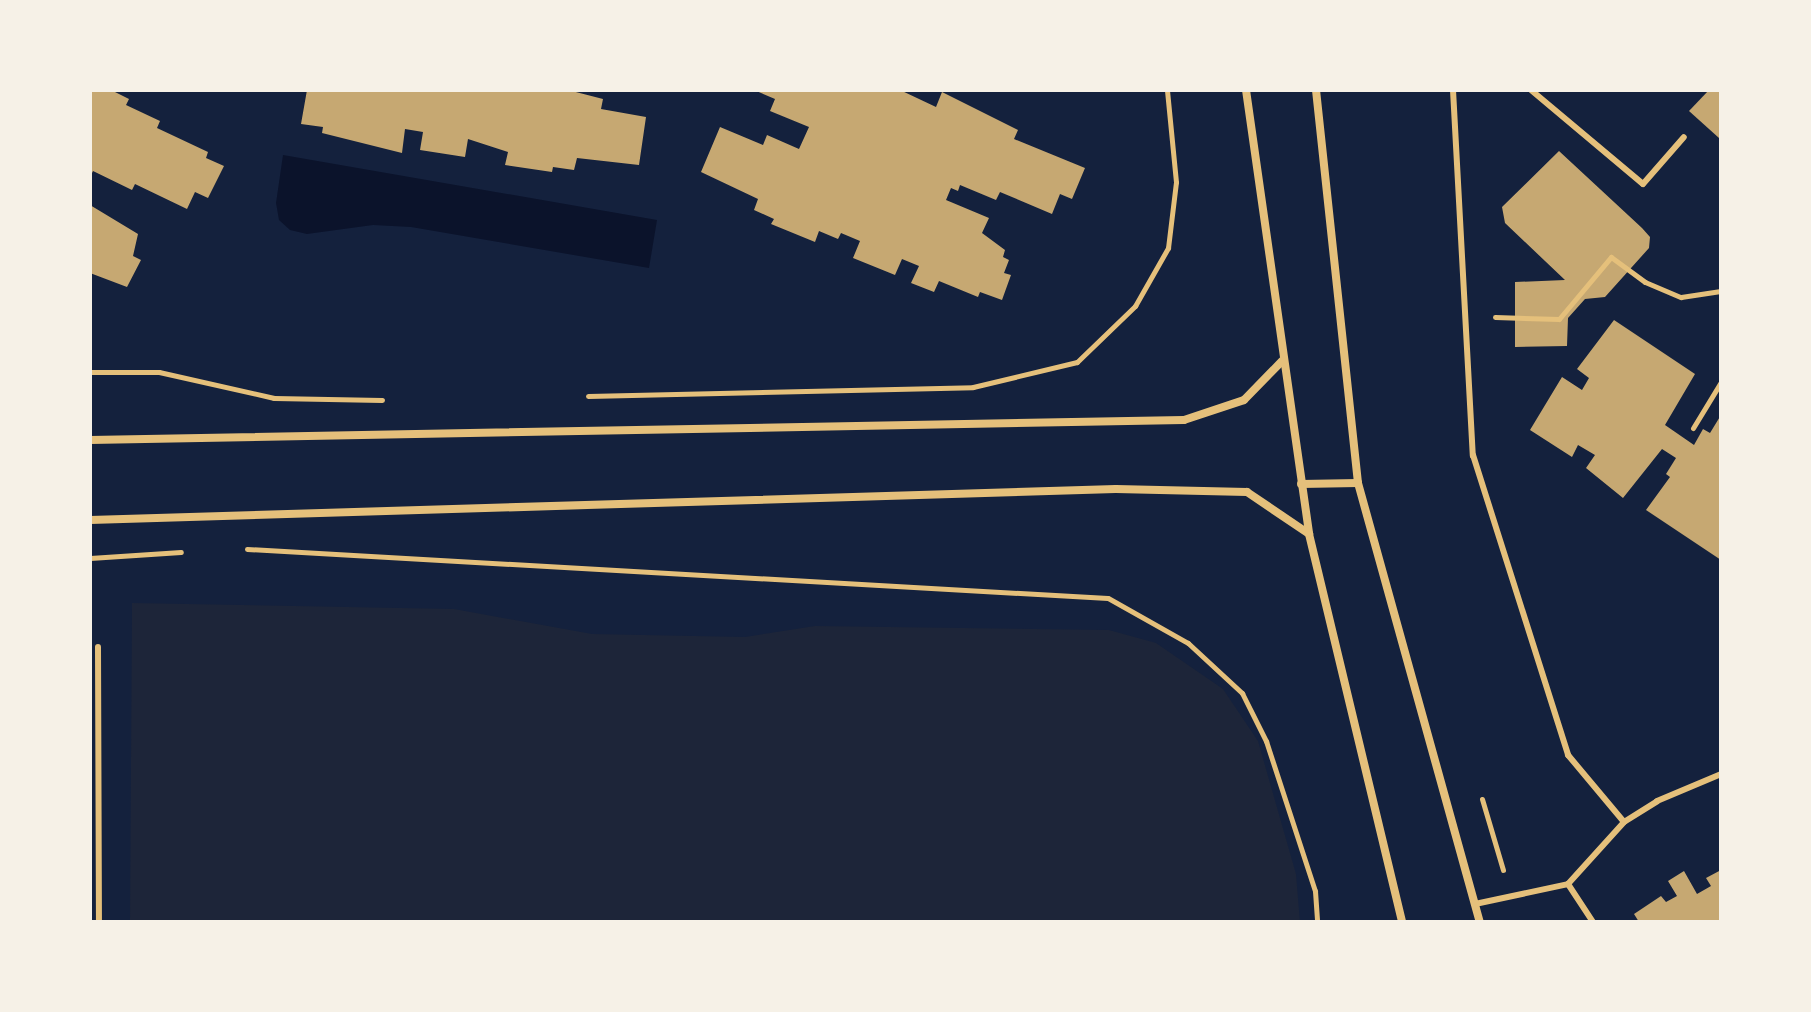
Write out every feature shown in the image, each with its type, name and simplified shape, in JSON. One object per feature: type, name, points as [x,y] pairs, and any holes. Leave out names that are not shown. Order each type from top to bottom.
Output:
[{"type":"street","points":[[1246,90],[1282,361],[1309,534],[1402,922]]},
{"type":"street","points":[[1316,90],[1358,483],[1480,922]]},
{"type":"street","points":[[90,440],[1184,420],[1244,400],[1282,361]]},
{"type":"street","points":[[1301,484],[1358,483]]},
{"type":"street","points":[[90,520],[1116,489],[1247,492],[1309,534]]},
{"type":"lane","points":[[1453,90],[1473,455],[1568,755],[1624,822]]},
{"type":"lane","points":[[1531,90],[1643,184],[1684,137]]},
{"type":"lane","points":[[98,647],[99,922]]},
{"type":"lane","points":[[90,747],[98,747]]},
{"type":"lane","points":[[1475,904],[1512,899],[1568,884],[1624,822],[1657,801],[1721,774]]},
{"type":"lane","points":[[1568,884],[1593,922]]},
{"type":"path","points":[[578,397],[973,387],[1077,362],[1135,306],[1168,248],[1176,182],[1167,90]]},
{"type":"path","points":[[1466,316],[1559,319],[1611,257],[1645,282],[1681,297],[1721,291]]},
{"type":"path","points":[[90,372],[159,372],[274,398],[390,401]]},
{"type":"path","points":[[1693,428],[1721,382]]},
{"type":"path","points":[[244,549],[1108,598],[1188,643],[1242,693],[1266,741],[1315,891],[1317,922]]},
{"type":"path","points":[[90,558],[198,550]]},
{"type":"path","points":[[1477,784],[1512,899]]},
{"type":"shaded area","points":[[283,155],[657,220],[649,268],[411,227],[373,225],[307,234],[290,230],[279,220],[276,203]]},
{"type":"shaded area","points":[[132,603],[454,609],[592,634],[745,637],[815,626],[1109,630],[1156,643],[1223,689],[1258,741],[1296,874],[1300,922],[130,922]]},
{"type":"building","points":[[90,90],[111,90],[129,99],[126,105],[160,121],[157,128],[208,152],[206,158],[224,166],[208,198],[195,192],[187,209],[135,184],[132,190],[93,171],[90,177]]},
{"type":"building","points":[[307,90],[568,90],[603,99],[601,109],[646,117],[639,165],[577,158],[574,170],[553,167],[552,172],[505,165],[508,152],[468,139],[465,157],[420,150],[423,132],[405,129],[402,153],[322,133],[323,127],[301,124]]},
{"type":"building","points":[[754,90],[900,90],[936,107],[942,92],[1018,130],[1014,139],[1085,168],[1072,199],[1060,194],[1052,214],[1000,192],[996,200],[960,185],[958,191],[951,188],[946,200],[989,218],[982,233],[1005,250],[1003,257],[1009,260],[1004,273],[1011,275],[1002,300],[980,292],[978,297],[939,281],[934,292],[911,283],[919,266],[902,259],[895,275],[853,258],[860,241],[841,233],[838,239],[819,231],[815,242],[771,224],[774,219],[754,210],[758,199],[701,172],[720,127],[763,145],[767,135],[799,149],[809,127],[770,111],[775,99]]},
{"type":"building","points":[[1709,90],[1721,90],[1719,138],[1689,111]]},
{"type":"building","points":[[1559,151],[1642,228],[1650,237],[1649,248],[1605,297],[1585,299],[1568,318],[1567,346],[1515,347],[1515,282],[1565,280],[1505,223],[1502,207]]},
{"type":"building","points":[[90,205],[138,234],[133,256],[141,260],[127,287],[90,273]]},
{"type":"building","points":[[1614,320],[1695,374],[1665,425],[1694,445],[1703,429],[1710,433],[1721,415],[1721,560],[1646,510],[1670,477],[1666,474],[1676,458],[1662,449],[1623,498],[1586,468],[1595,455],[1578,445],[1572,457],[1530,430],[1562,377],[1582,390],[1589,378],[1577,369]]},
{"type":"building","points":[[1721,870],[1721,922],[1639,922],[1634,914],[1661,896],[1666,902],[1677,896],[1668,881],[1684,871],[1697,894],[1711,886],[1706,878]]}]
